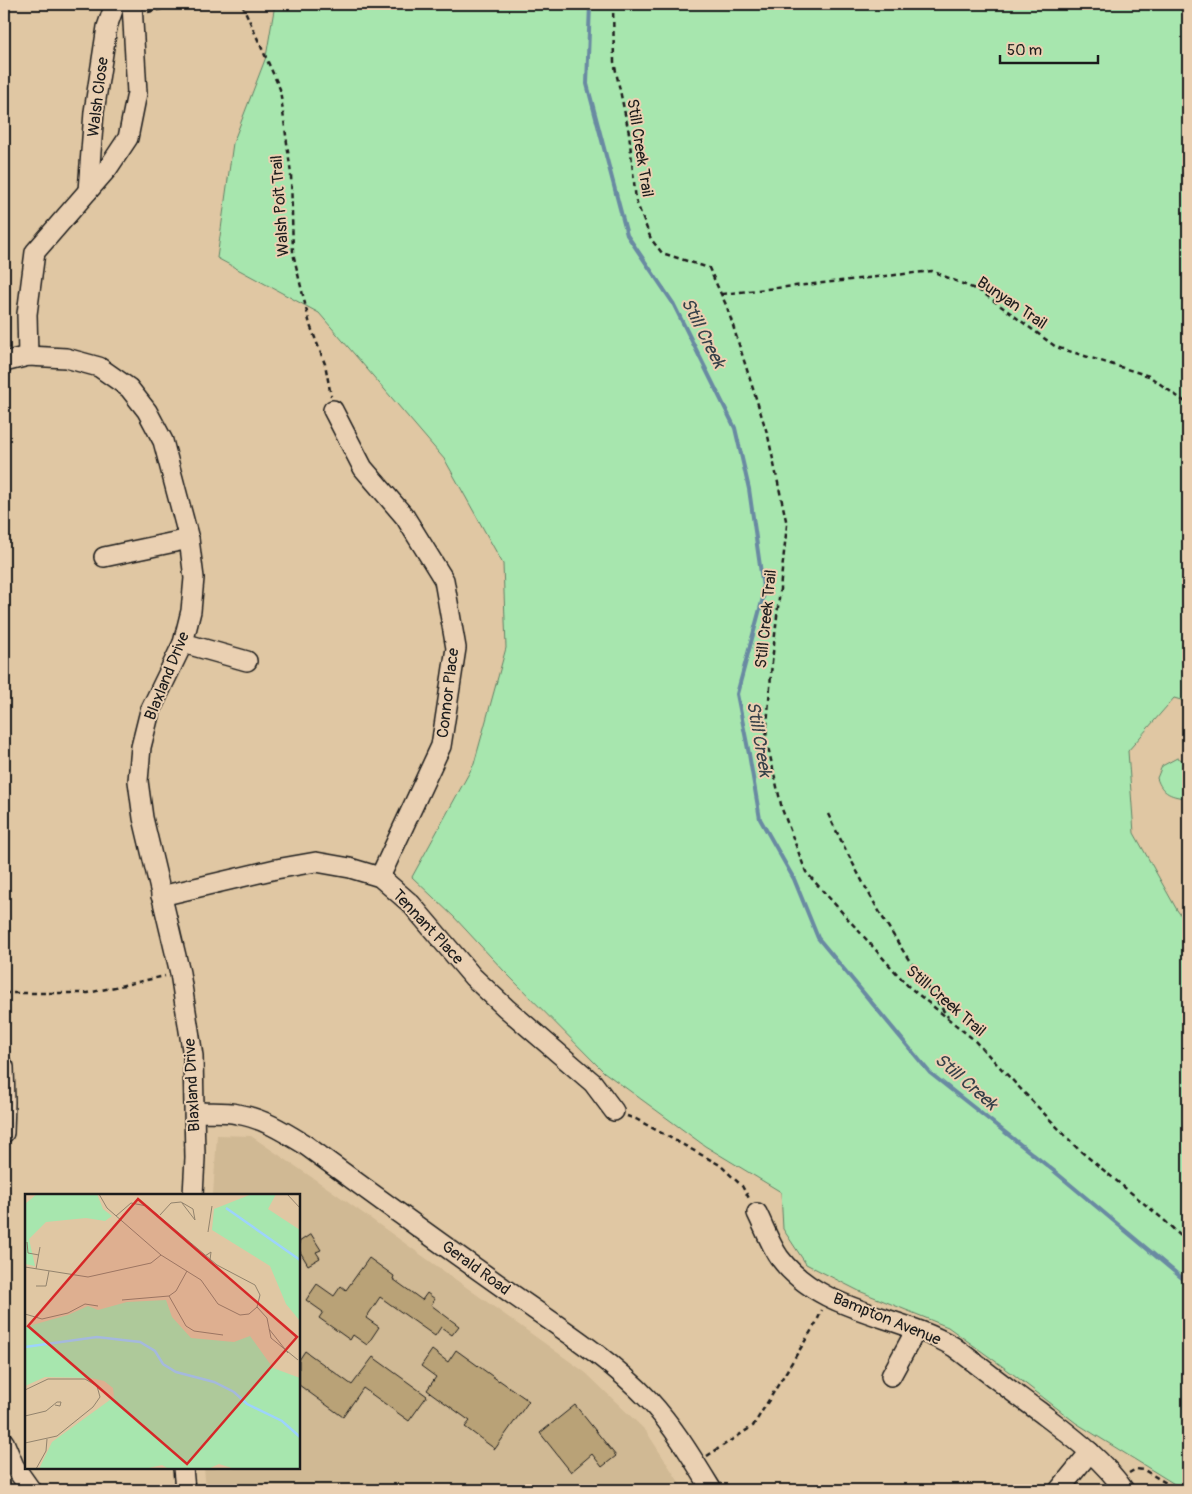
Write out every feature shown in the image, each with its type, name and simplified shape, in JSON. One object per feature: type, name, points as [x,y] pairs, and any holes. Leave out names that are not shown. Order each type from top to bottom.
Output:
[{"type":"street","name":"Walsh Close","points":[[88,191],[94,112],[107,28],[115,4]]},
{"type":"street","name":"Walsh Close","points":[[28,356],[27,314],[35,252],[108,168],[128,138],[137,93],[132,10]]},
{"type":"street","name":"Blaxland Drive","points":[[4,362],[28,356],[66,358],[98,367],[129,388],[148,411],[163,441],[189,539],[194,578],[191,611],[183,643],[150,711],[141,747],[138,781],[143,818],[180,973],[193,1056],[195,1112],[193,1194]]},
{"type":"street","name":"Connor Place","points":[[333,410],[363,468],[405,517],[444,580],[456,648],[441,746],[380,877]]},
{"type":"street","points":[[104,557],[189,539]]},
{"type":"street","points":[[183,643],[247,661]]},
{"type":"street","name":"Tennant Place","points":[[162,896],[276,869],[316,862],[350,868],[380,877],[412,904],[480,983],[506,1008],[594,1083],[614,1112]]},
{"type":"street","points":[[4,1067],[4,1133]]},
{"type":"street","name":"Gerald Road","points":[[195,1112],[236,1113],[258,1119],[280,1129],[304,1144],[589,1347],[649,1400],[675,1432],[712,1490]]},
{"type":"street","name":"Bampton Avenue","points":[[758,1213],[779,1257],[801,1280],[813,1289],[843,1303],[939,1338],[954,1347],[1090,1452],[1121,1485]]},
{"type":"street","points":[[890,1376],[916,1330]]},
{"type":"street","points":[[4,1442],[9,1468],[31,1490]]},
{"type":"street","points":[[1059,1490],[1090,1452]]},
{"type":"street","points":[[183,1469],[185,1490]]},
{"type":"path","points":[[132,10],[184,4]]},
{"type":"path","name":"Walsh Poit Trail","points":[[242,4],[280,89],[291,174],[294,253],[310,325],[326,364],[333,410]]},
{"type":"path","name":"Still Creek Trail","points":[[613,4],[614,62],[629,133],[636,201],[651,239],[662,253],[709,268],[727,306],[768,436],[786,525],[766,738],[782,809],[806,872],[908,986],[973,1038],[1078,1149],[1164,1220],[1188,1243]]},
{"type":"path","name":"Bunyan Trail","points":[[722,294],[932,271],[982,292],[1056,347],[1149,376],[1188,404]]},
{"type":"path","points":[[828,814],[882,917],[950,1020]]},
{"type":"path","points":[[4,993],[88,993],[180,973]]},
{"type":"path","points":[[614,1112],[636,1119],[720,1165],[742,1186],[758,1213]]},
{"type":"path","points":[[695,1464],[753,1426],[816,1323],[828,1296]]},
{"type":"path","points":[[1121,1485],[1136,1469],[1144,1470],[1178,1490]]},
{"type":"shaded area","points":[[217,1135],[251,1136],[332,1191],[586,1373],[646,1431],[684,1490],[206,1490],[204,1469],[300,1469],[300,1194],[213,1194]]},
{"type":"green space","points":[[275,4],[1188,4],[1188,702],[1174,698],[1128,751],[1134,833],[1177,910],[1188,925],[1188,1490],[1184,1490],[1076,1423],[948,1327],[859,1291],[806,1264],[783,1229],[781,1192],[705,1146],[604,1072],[504,971],[454,917],[412,877],[474,764],[506,648],[503,564],[445,460],[319,313],[217,258],[233,143],[266,57]]},
{"type":"green space","points":[[1177,758],[1188,762],[1188,798],[1168,794],[1162,788],[1157,778],[1162,766]]},
{"type":"building","points":[[311,1234],[321,1250],[316,1252],[320,1258],[308,1265],[300,1252],[300,1241]]},
{"type":"building","points":[[369,1258],[394,1276],[393,1279],[422,1300],[427,1293],[435,1299],[431,1305],[459,1326],[452,1335],[441,1327],[435,1336],[380,1297],[366,1318],[379,1327],[367,1345],[353,1335],[350,1340],[319,1318],[323,1312],[306,1300],[317,1284],[334,1296],[341,1286],[346,1290]]},
{"type":"building","points":[[432,1350],[448,1362],[456,1350],[529,1401],[495,1449],[465,1427],[470,1421],[427,1390],[436,1377],[421,1366]]},
{"type":"building","points":[[305,1351],[352,1385],[373,1357],[427,1396],[409,1421],[363,1388],[343,1417],[300,1386],[300,1358]]},
{"type":"building","points":[[575,1405],[616,1456],[602,1467],[592,1454],[571,1472],[540,1433]]},
{"type":"waterway","name":"Still Creek","points":[[590,4],[587,84],[627,235],[673,303],[735,428],[749,489],[764,594],[737,694],[760,819],[794,879],[818,938],[930,1073],[1054,1171],[1188,1283]]}]
